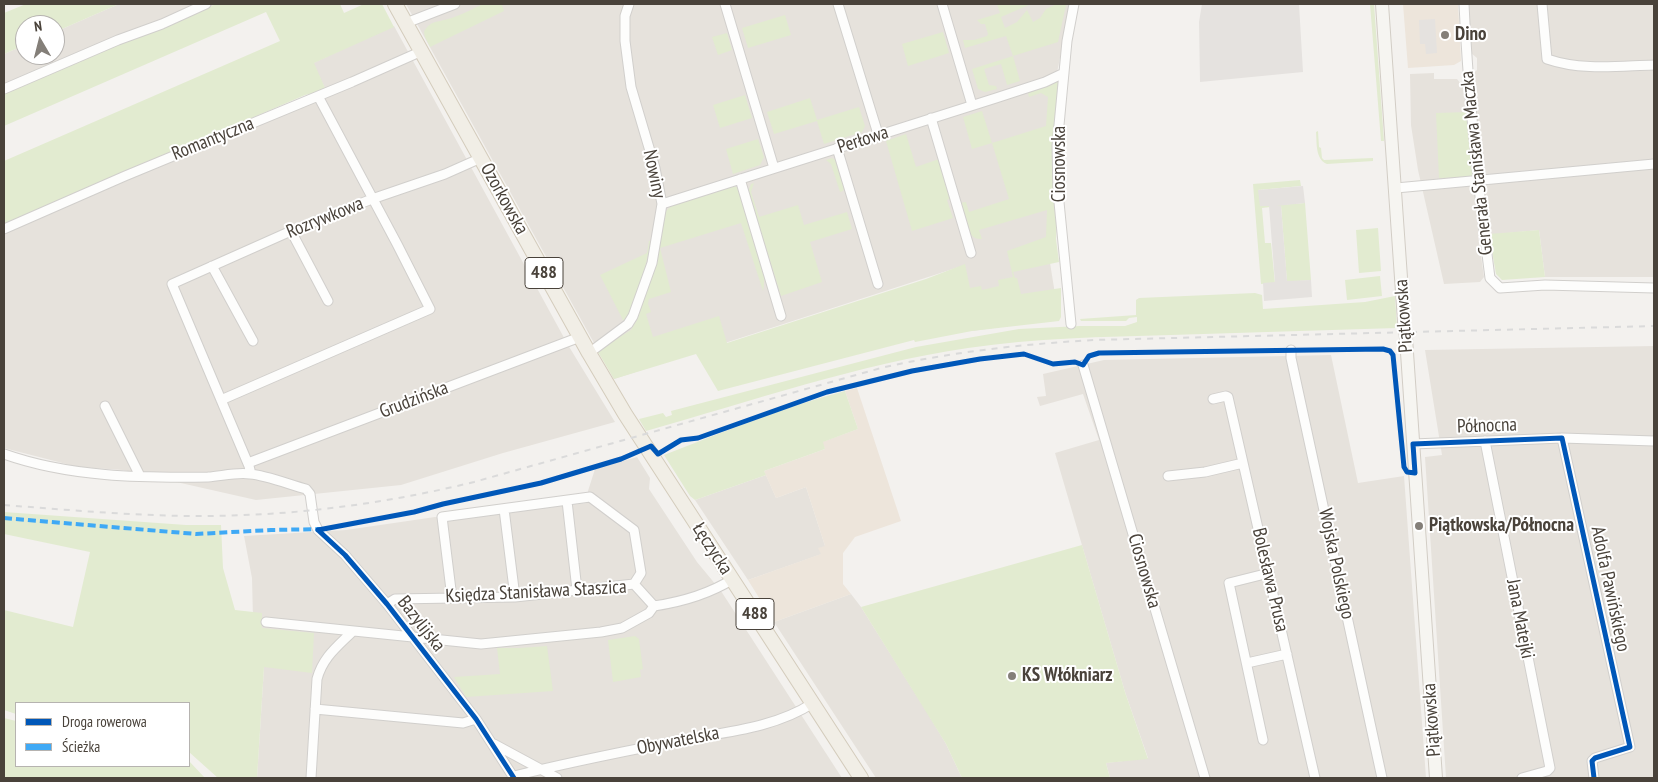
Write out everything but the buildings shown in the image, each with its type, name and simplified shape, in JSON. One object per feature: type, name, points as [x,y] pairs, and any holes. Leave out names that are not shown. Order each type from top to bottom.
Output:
[{"type":"main road","name":"Ozorkowska","points":[[395,4],[580,337],[629,420]]},
{"type":"main road","name":"Piątkowska","points":[[1382,4],[1436,778]]},
{"type":"main road","name":"Łęczycka","points":[[629,420],[861,778]]},
{"type":"street","points":[[4,89],[206,4]]},
{"type":"street","points":[[406,23],[455,4]]},
{"type":"street","name":"Nowiny","points":[[589,352],[628,324],[633,316],[652,263],[662,204],[655,168],[631,87],[625,38],[626,16],[629,4]]},
{"type":"street","points":[[725,4],[774,168]]},
{"type":"street","points":[[838,4],[878,134]]},
{"type":"street","points":[[942,4],[972,105]]},
{"type":"street","name":"Ciosnowska","points":[[1071,324],[1058,192],[1056,146],[1067,41],[1074,4]]},
{"type":"street","name":"Generała Stanisława Maczka","points":[[1464,4],[1467,68],[1477,180],[1490,278],[1500,288],[1545,285],[1654,288]]},
{"type":"street","points":[[1542,4],[1547,59],[1586,67],[1654,64]]},
{"type":"street","name":"Romantyczna","points":[[4,229],[422,51]]},
{"type":"street","name":"Perłowa","points":[[662,204],[1045,82],[1064,72]]},
{"type":"street","points":[[4,454],[29,463],[99,474],[210,476],[251,474],[221,400],[430,309],[318,96]]},
{"type":"street","points":[[931,118],[971,253]]},
{"type":"street","points":[[837,148],[878,284]]},
{"type":"street","name":"Rozrywkowa","points":[[221,400],[172,284],[291,231],[372,199],[446,174],[481,158]]},
{"type":"street","points":[[1396,188],[1654,164]]},
{"type":"street","points":[[740,179],[781,316]]},
{"type":"street","points":[[291,231],[328,302]]},
{"type":"street","points":[[212,266],[253,341]]},
{"type":"street","name":"Grudzińska","points":[[248,463],[580,337]]},
{"type":"street","name":"Wojska Polskiego","points":[[1291,350],[1382,778]]},
{"type":"street","name":"Ciosnowska","points":[[1083,365],[1205,778]]},
{"type":"street","name":"Bolesława Prusa","points":[[1213,399],[1228,397],[1315,778]]},
{"type":"street","points":[[105,406],[140,476]]},
{"type":"street","name":"Północna","points":[[1413,444],[1562,438],[1654,441]]},
{"type":"street","name":"Adolfa Pawińskiego","points":[[1562,438],[1630,747],[1595,758],[1592,761],[1594,778]]},
{"type":"street","name":"Jana Matejki","points":[[1485,441],[1550,768],[1547,771],[1522,778]]},
{"type":"street","points":[[1168,476],[1205,472],[1243,463]]},
{"type":"street","name":"Bazylijska","points":[[251,474],[306,489],[310,494],[314,522],[318,530],[345,555],[387,604],[493,743],[557,778]]},
{"type":"street","points":[[452,598],[442,517],[590,497],[634,530],[641,573],[634,584]]},
{"type":"street","points":[[567,500],[577,590]]},
{"type":"street","points":[[504,509],[515,597]]},
{"type":"street","points":[[1263,740],[1229,583],[1269,573]]},
{"type":"street","name":"Księdza Stanisława Staszica","points":[[387,604],[395,599],[515,597],[634,584],[654,606],[679,603],[721,586],[732,579]]},
{"type":"street","points":[[414,638],[481,644],[601,632],[622,628],[649,613],[654,606]]},
{"type":"street","name":"Bazylijska","points":[[266,622],[414,638]]},
{"type":"street","points":[[311,778],[317,679],[320,666],[327,656],[353,631]]},
{"type":"street","points":[[1247,663],[1287,654]]},
{"type":"street","name":"Obywatelska","points":[[514,777],[540,769],[772,722],[813,704]]},
{"type":"street","points":[[315,709],[463,722],[476,719]]},
{"type":"street","points":[[493,743],[514,777]]},
{"type":"shaded area","points":[[119,4],[216,4],[4,92],[4,54],[15,49],[15,65],[65,65],[65,28]]},
{"type":"shaded area","points":[[406,4],[1071,4],[1051,102],[1047,244],[1059,319],[972,331],[959,267],[614,379]]},
{"type":"shaded area","points":[[1202,4],[1299,4],[1303,72],[1200,82],[1199,22]]},
{"type":"shaded area","points":[[1403,4],[1458,4],[1461,61],[1454,65],[1408,68]]},
{"type":"shaded area","points":[[1469,4],[1654,4],[1654,277],[1545,277],[1539,230],[1478,236],[1484,277],[1480,282],[1444,284],[1418,170],[1411,125],[1410,74],[1434,73],[1434,79],[1457,79],[1461,84],[1477,70],[1477,58],[1471,53]]},
{"type":"shaded area","points":[[1435,19],[1437,53],[1426,54],[1425,44],[1420,44],[1419,20]]},
{"type":"shaded area","points":[[394,26],[568,345],[615,422],[503,453],[401,485],[256,500],[123,470],[78,467],[4,448],[4,234],[123,181],[328,95],[313,63]]},
{"type":"shaded area","points":[[1303,186],[1305,203],[1276,206],[1281,206],[1287,281],[1311,280],[1312,297],[1264,301],[1263,283],[1275,282],[1269,206],[1260,206],[1258,190]]},
{"type":"shaded area","points":[[1654,346],[1654,778],[1446,778],[1425,457],[1442,455],[1425,350]]},
{"type":"shaded area","points":[[1331,355],[1358,483],[1404,476],[1426,778],[1110,778],[1106,763],[1148,758],[1125,692],[1055,453],[1099,440],[1083,394],[1040,406],[1037,397],[1046,396],[1043,374],[1104,360]]},
{"type":"shaded area","points":[[857,388],[901,521],[855,537],[843,553],[843,584],[851,594],[774,622],[748,580],[821,554],[818,548],[825,546],[806,487],[776,498],[764,471],[825,449],[822,442],[858,429],[845,391]]},
{"type":"shaded area","points":[[637,457],[650,478],[649,489],[697,562],[721,591],[842,778],[257,778],[264,667],[254,661],[252,578],[244,536],[346,530],[435,517],[451,519],[587,503],[588,491],[595,469]]},
{"type":"shaded area","points":[[766,475],[776,498],[806,487],[825,546],[822,554],[748,580],[695,500]]},
{"type":"shaded area","points":[[851,594],[930,717],[946,744],[962,778],[876,778],[774,622]]},
{"type":"green space","points":[[26,4],[119,4],[65,28],[65,15],[15,15],[15,49],[4,54],[4,13]]},
{"type":"green space","points":[[216,4],[340,4],[344,13],[364,4],[382,4],[394,27],[314,63],[326,90],[305,95],[4,225],[4,161],[280,41],[266,12],[4,126],[4,92],[118,43],[162,28]]},
{"type":"green space","points":[[483,4],[505,4],[502,5],[504,11],[430,47],[424,32],[428,26]]},
{"type":"green space","points":[[997,4],[1031,4],[1001,17],[1005,28],[1017,22],[1027,10],[1033,22],[1040,18],[1046,9],[1057,4],[1066,5],[1058,42],[1013,56],[1006,36],[965,48],[963,40],[974,40],[987,36],[985,24],[981,24],[977,20],[1000,13]]},
{"type":"green space","points":[[1370,4],[1374,4],[1384,141],[1381,141]]},
{"type":"green space","points":[[785,15],[791,35],[748,48],[742,28]]},
{"type":"green space","points":[[943,32],[949,53],[908,66],[902,44]]},
{"type":"green space","points":[[727,33],[732,50],[718,55],[712,37]]},
{"type":"green space","points":[[1013,56],[1020,81],[1007,85],[1001,64],[984,69],[989,85],[996,86],[997,89],[985,92],[978,89],[972,69]]},
{"type":"green space","points":[[1057,81],[1059,82],[1054,129],[1053,163],[1057,222],[1056,239],[1059,262],[1013,272],[1015,278],[1017,278],[1021,294],[1061,288],[1061,317],[1059,321],[972,331],[915,342],[914,340],[718,391],[696,354],[614,379],[598,352],[631,330],[637,320],[655,263],[666,211],[672,205],[732,186],[740,190],[757,241],[763,269],[763,291],[741,223],[660,248],[671,292],[649,299],[648,304],[651,312],[646,314],[653,337],[719,316],[727,343],[926,279],[965,264],[970,288],[981,286],[982,290],[999,286],[998,280],[1013,277],[1007,251],[1046,237],[1047,210],[979,230],[982,239],[972,236],[966,226],[960,203],[966,202],[969,212],[1009,199],[992,143],[1046,126],[1048,97],[1041,93],[1029,97],[1028,93],[1052,85]]},
{"type":"green space","points":[[745,95],[752,118],[720,128],[713,105]]},
{"type":"green space","points":[[810,98],[817,120],[859,107],[865,126],[862,132],[824,144],[817,121],[774,134],[767,112]]},
{"type":"green space","points":[[982,111],[992,143],[972,149],[963,117]]},
{"type":"green space","points":[[1468,112],[1474,173],[1472,177],[1439,178],[1436,113]]},
{"type":"green space","points":[[1318,131],[1319,147],[1321,148],[1324,160],[1373,158],[1373,161],[1327,164],[1323,162],[1317,146],[1316,132]]},
{"type":"green space","points":[[906,134],[916,167],[939,159],[951,198],[947,200],[953,218],[912,231],[886,141]]},
{"type":"green space","points":[[758,139],[764,157],[760,165],[733,174],[726,149]]},
{"type":"green space","points":[[832,158],[835,160],[844,188],[840,192],[831,164],[826,160]]},
{"type":"green space","points":[[1300,180],[1301,186],[1258,190],[1270,207],[1262,208],[1265,243],[1271,243],[1275,283],[1261,284],[1253,184]]},
{"type":"green space","points":[[754,183],[751,192],[759,217],[798,205],[804,225],[847,212],[852,229],[810,242],[822,282],[781,296],[748,191],[751,184]]},
{"type":"green space","points":[[1305,203],[1311,280],[1287,282],[1281,206],[1276,207],[1276,205]]},
{"type":"green space","points":[[1378,228],[1381,271],[1359,273],[1356,230]]},
{"type":"green space","points":[[1539,230],[1545,277],[1502,280],[1496,274],[1489,234]]},
{"type":"green space","points":[[649,241],[651,241],[641,283],[624,322],[600,275],[647,253]]},
{"type":"green space","points":[[1380,276],[1382,296],[1347,300],[1345,280]]},
{"type":"green space","points":[[1255,293],[1262,295],[1263,309],[1365,302],[1395,296],[1397,328],[1095,337],[968,348],[887,363],[846,373],[646,431],[639,419],[663,413],[666,417],[672,415],[671,411],[916,347],[1019,329],[1125,326],[1137,322],[1137,317],[1129,318],[1126,321],[1081,321],[1080,319],[1136,315],[1136,300],[1139,298]]},
{"type":"green space","points":[[845,391],[858,429],[823,442],[825,449],[764,471],[766,475],[695,500],[690,496],[664,455],[776,412]]},
{"type":"green space","points":[[4,512],[186,525],[221,525],[223,568],[235,610],[262,613],[262,628],[314,633],[312,673],[264,667],[257,778],[218,778],[190,753],[190,702],[15,702],[15,714],[4,710],[4,610],[73,627],[90,552],[4,534]]},
{"type":"green space","name":"KS Włókniarz","points":[[1082,545],[1125,692],[1148,759],[1106,763],[1110,778],[962,778],[946,744],[861,607]]},
{"type":"green space","points":[[635,636],[639,639],[643,669],[640,670],[641,677],[613,682],[608,640]]},
{"type":"green space","points":[[547,646],[553,691],[466,697],[454,677],[500,674],[497,648]]},
{"type":"green space","points":[[4,718],[15,721],[15,767],[190,767],[190,762],[205,778],[4,778]]},
{"type":"railway","points":[[4,505],[127,514],[200,516],[304,511],[406,497],[474,482],[881,368],[934,357],[1013,346],[1094,340],[1654,326]]},
{"type":"marked path","points":[[4,518],[196,534],[323,529]]},
{"type":"cycle path","points":[[318,530],[414,512],[541,483],[621,459],[651,446],[658,454],[681,440],[698,438],[827,392],[912,371],[980,359],[1024,354],[1053,364],[1075,362],[1083,365],[1089,356],[1099,353],[1383,349],[1390,351],[1393,355],[1404,467],[1407,472],[1415,473],[1413,444],[1562,438],[1630,747],[1595,758],[1592,761],[1594,778]]},
{"type":"cycle path","points":[[318,530],[345,555],[387,604],[476,719],[514,778]]},
{"type":"place","name":"Dino","points":[[1445,35]]},
{"type":"place","name":"Piątkowska/Północna","points":[[1419,526]]},
{"type":"place","name":"KS Włókniarz","points":[[1012,676]]}]
